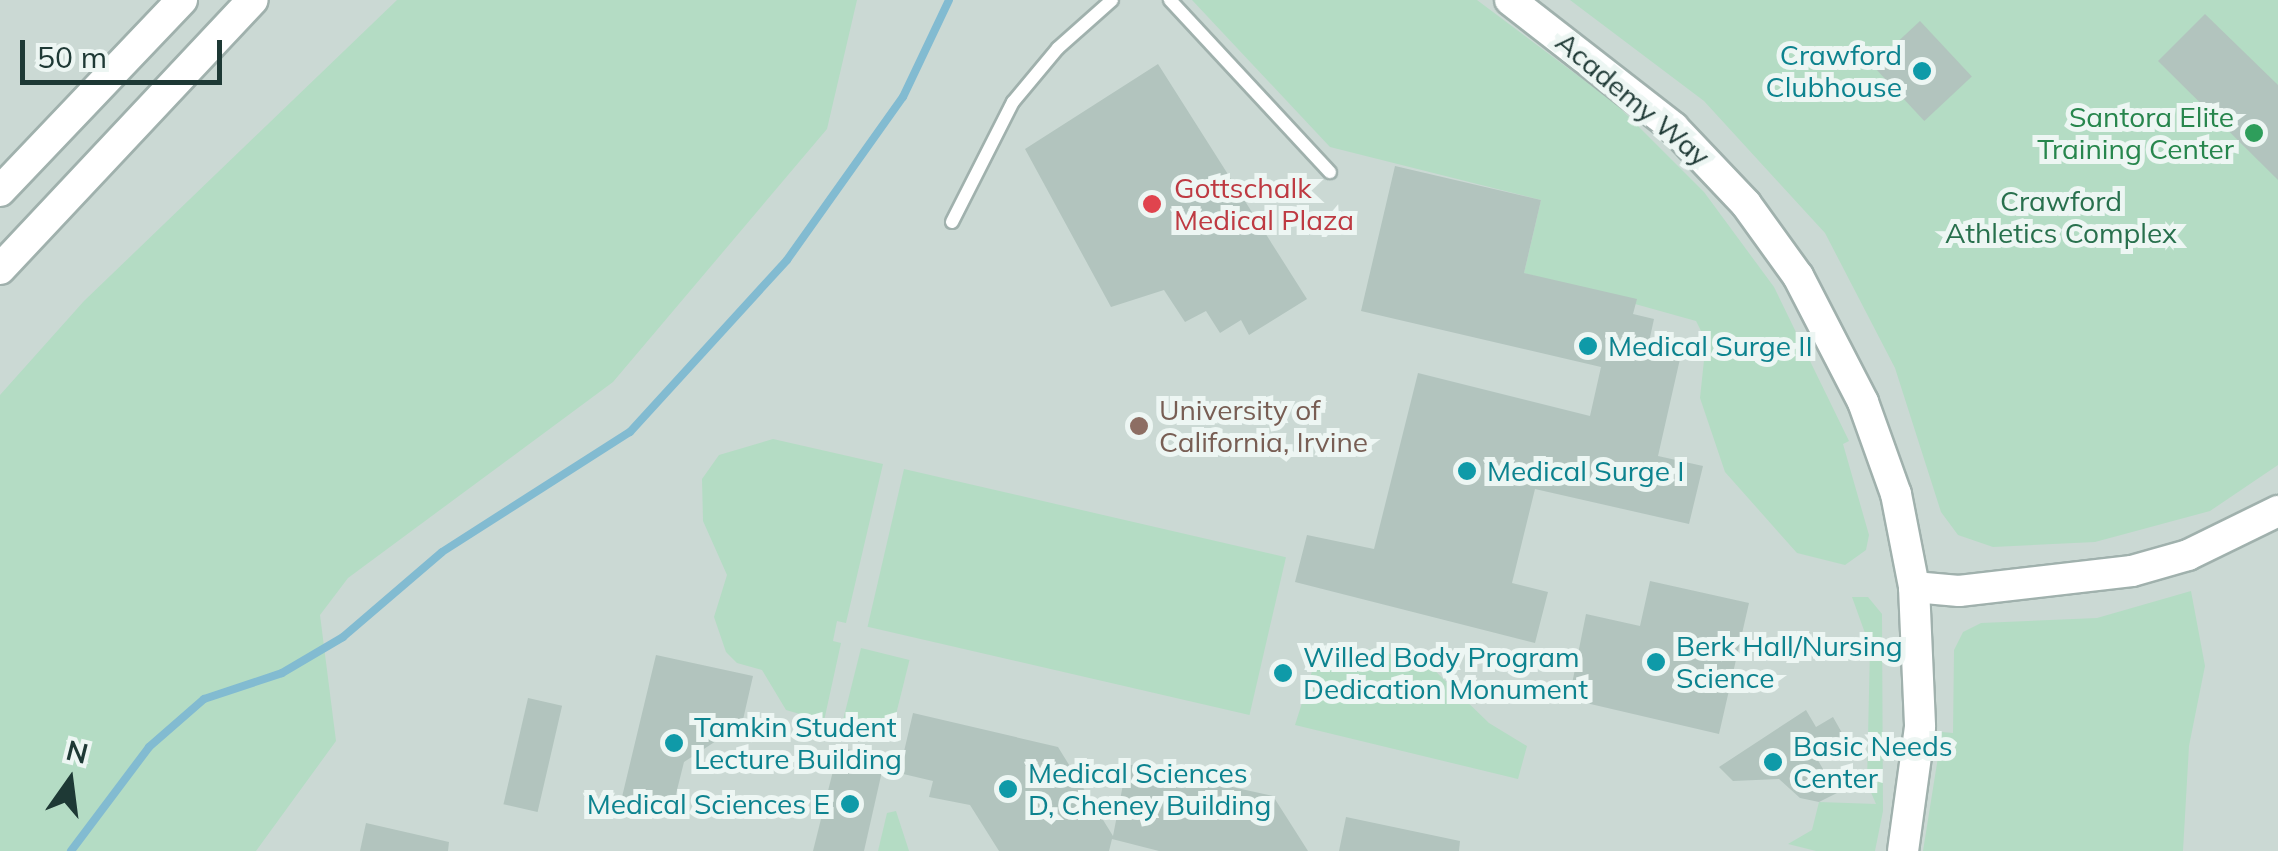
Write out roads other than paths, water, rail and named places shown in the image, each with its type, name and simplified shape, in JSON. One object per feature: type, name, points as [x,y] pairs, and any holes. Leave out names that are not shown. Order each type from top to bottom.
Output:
[{"type":"street","points":[[0,191],[182,0]]},
{"type":"street","points":[[0,268],[252,0]]},
{"type":"street","name":"Academy Way","points":[[1510,0],[1672,126],[1774,241],[1863,402],[1896,494],[1914,587],[1920,728],[1903,851]]},
{"type":"street","points":[[1914,587],[1959,591],[2132,572],[2188,555],[2278,511]]},
{"type":"lane","points":[[952,222],[1013,102],[1058,48],[1112,0]]},
{"type":"lane","points":[[1170,0],[1330,172]]},
{"type":"waterway","points":[[71,851],[149,747],[204,699],[282,673],[343,637],[442,552],[630,432],[787,260],[903,97],[949,0]]},
{"type":"place","name":"Crawford Clubhouse","points":[[1922,71]]},
{"type":"place","name":"Santora Elite Training Center","points":[[2254,133]]},
{"type":"place","name":"Gottschalk Medical Plaza","points":[[1152,204]]},
{"type":"place","name":"Medical Surge II","points":[[1588,346]]},
{"type":"place","name":"University of California, Irvine","points":[[1139,426]]},
{"type":"place","name":"Medical Surge I","points":[[1467,471]]},
{"type":"place","name":"Berk Hall/Nursing Science","points":[[1656,662]]},
{"type":"place","name":"Willed Body Program Dedication Monument","points":[[1283,673]]},
{"type":"place","name":"Tamkin Student Lecture Building","points":[[674,743]]},
{"type":"place","name":"Basic Needs Center","points":[[1773,762]]},
{"type":"place","name":"Medical Sciences D, Cheney Building","points":[[1008,789]]},
{"type":"place","name":"Medical Sciences E","points":[[850,804]]},
{"type":"park label","name":"Crawford Athletics Complex","points":[[2061,217]]}]
